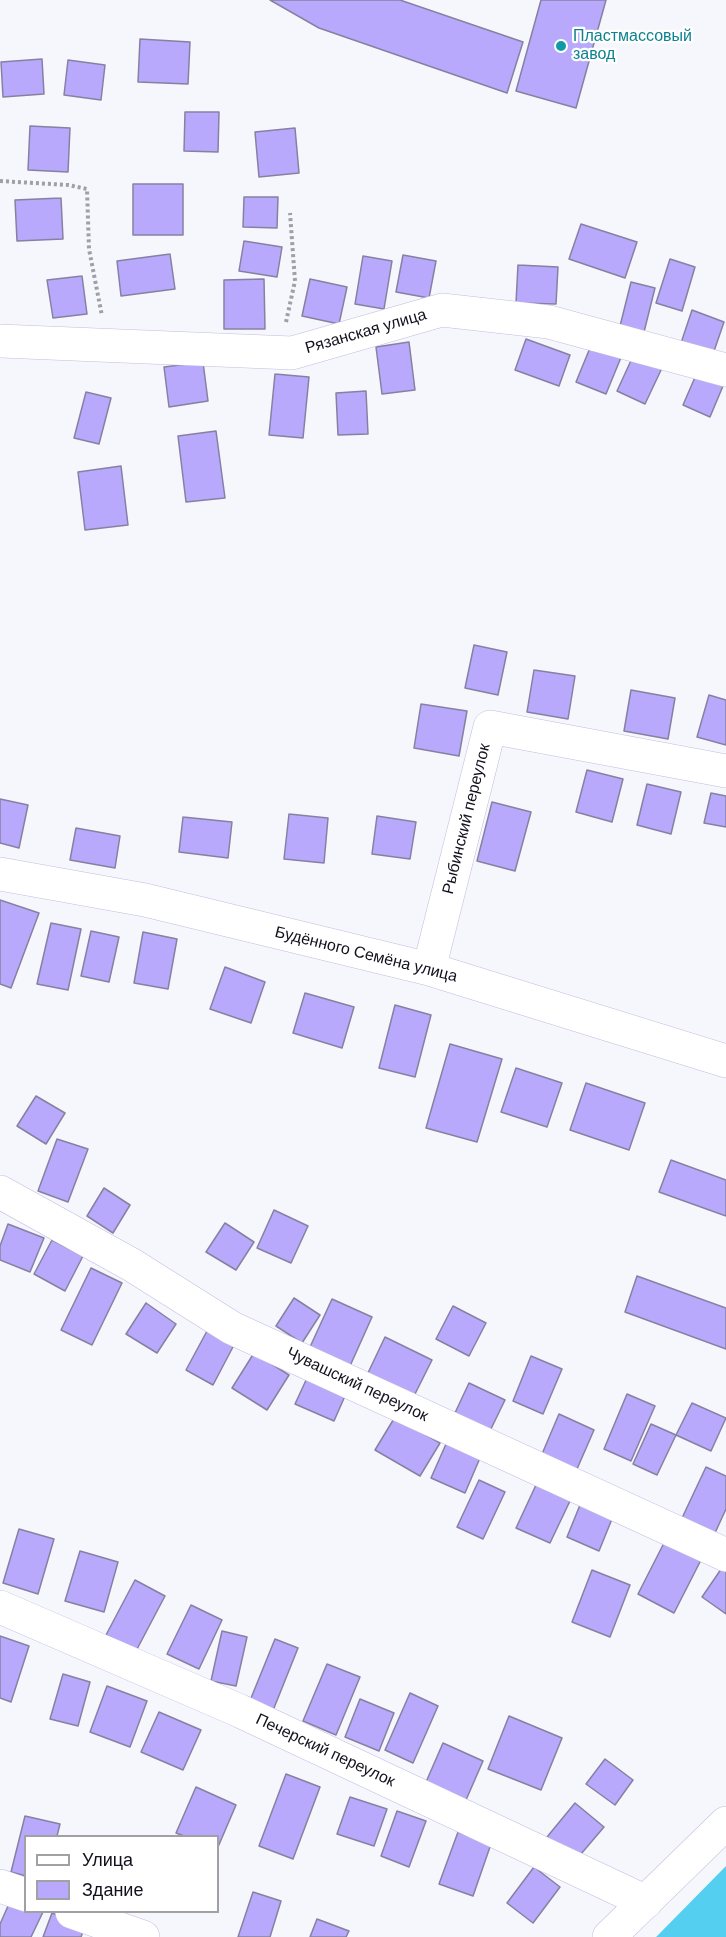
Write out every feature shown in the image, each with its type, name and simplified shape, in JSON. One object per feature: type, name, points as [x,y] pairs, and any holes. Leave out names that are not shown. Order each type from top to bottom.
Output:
[{"type":"street","name":"Рязанская улица","points":[[0,341],[292,352],[442,310],[549,322],[726,370]]},
{"type":"street","name":"Рыбинский переулок","points":[[429,969],[490,727],[726,771]]},
{"type":"street","name":"Будённого Семёна улица","points":[[0,874],[145,900],[429,969],[726,1061]]},
{"type":"street","name":"Чувашский переулок","points":[[0,1192],[132,1265],[232,1328],[726,1555]]},
{"type":"street","name":"Печерский переулок","points":[[0,1606],[240,1711],[646,1902]]},
{"type":"street","points":[[609,1937],[726,1823]]},
{"type":"street","points":[[0,1886],[24,1894]]},
{"type":"street","points":[[77,1913],[143,1937]]},
{"type":"path","points":[[0,181],[68,185],[87,189],[89,249],[108,345]]},
{"type":"path","points":[[280,352],[295,281],[290,213]]},
{"type":"water","points":[[726,1866],[726,1937],[656,1937],[663,1930]]},
{"type":"building","points":[[270,0],[400,0],[523,42],[507,93],[319,28]]},
{"type":"building","name":"Пластмассовый завод","points":[[541,0],[606,0],[576,108],[516,91]]},
{"type":"building","points":[[140,39],[190,42],[188,84],[138,82]]},
{"type":"building","points":[[42,59],[44,94],[3,97],[1,62]]},
{"type":"building","points":[[68,60],[105,65],[101,100],[64,95]]},
{"type":"building","points":[[185,112],[219,112],[218,152],[184,151]]},
{"type":"building","points":[[30,126],[70,128],[68,172],[28,170]]},
{"type":"building","points":[[295,128],[299,173],[259,177],[255,132]]},
{"type":"building","points":[[133,184],[183,184],[183,235],[133,235]]},
{"type":"building","points":[[244,197],[278,197],[277,228],[243,227]]},
{"type":"building","points":[[61,198],[63,239],[17,241],[15,200]]},
{"type":"building","points":[[581,224],[637,242],[625,278],[569,259]]},
{"type":"building","points":[[244,241],[282,247],[277,277],[239,271]]},
{"type":"building","points":[[170,254],[175,289],[121,296],[117,261]]},
{"type":"building","points":[[403,255],[436,261],[429,298],[396,292]]},
{"type":"building","points":[[363,256],[392,261],[384,309],[355,304]]},
{"type":"building","points":[[670,259],[695,267],[682,311],[656,303]]},
{"type":"building","points":[[518,265],[558,267],[556,304],[516,303]]},
{"type":"building","points":[[82,276],[87,314],[53,318],[47,280]]},
{"type":"building","points":[[264,279],[265,329],[224,329],[224,280]]},
{"type":"building","points":[[310,279],[347,287],[339,324],[302,316]]},
{"type":"building","points":[[631,282],[655,288],[643,336],[619,330]]},
{"type":"building","points":[[692,310],[724,322],[712,357],[680,346]]},
{"type":"building","points":[[526,339],[570,355],[559,386],[515,370]]},
{"type":"building","points":[[409,342],[415,390],[382,394],[376,347]]},
{"type":"building","points":[[592,343],[622,355],[606,394],[576,382]]},
{"type":"building","points":[[634,354],[662,368],[645,404],[617,391]]},
{"type":"building","points":[[203,362],[208,401],[169,407],[164,367]]},
{"type":"building","points":[[275,374],[309,377],[303,438],[269,435]]},
{"type":"building","points":[[696,375],[723,386],[710,417],[683,405]]},
{"type":"building","points":[[366,391],[368,434],[338,435],[336,393]]},
{"type":"building","points":[[86,392],[111,398],[99,444],[74,438]]},
{"type":"building","points":[[216,431],[225,498],[186,502],[178,436]]},
{"type":"building","points":[[121,466],[128,525],[85,530],[78,472]]},
{"type":"building","points":[[474,645],[507,652],[498,695],[465,688]]},
{"type":"building","points":[[534,670],[575,676],[568,719],[527,712]]},
{"type":"building","points":[[631,690],[675,698],[668,739],[624,731]]},
{"type":"building","points":[[709,695],[726,700],[726,745],[697,737]]},
{"type":"building","points":[[421,704],[467,711],[459,756],[414,748]]},
{"type":"building","points":[[587,770],[623,779],[612,822],[576,812]]},
{"type":"building","points":[[647,784],[681,792],[671,834],[637,825]]},
{"type":"building","points":[[711,793],[726,796],[726,827],[704,823]]},
{"type":"building","points":[[0,799],[28,805],[19,848],[0,843]]},
{"type":"building","points":[[492,802],[531,812],[515,871],[477,861]]},
{"type":"building","points":[[289,814],[328,818],[324,863],[284,859]]},
{"type":"building","points":[[377,816],[416,822],[410,859],[372,854]]},
{"type":"building","points":[[183,817],[232,822],[228,858],[179,852]]},
{"type":"building","points":[[76,828],[120,836],[115,868],[70,860]]},
{"type":"building","points":[[0,900],[39,913],[11,988],[0,984]]},
{"type":"building","points":[[51,923],[81,929],[68,990],[37,984]]},
{"type":"building","points":[[91,931],[119,937],[109,982],[81,976]]},
{"type":"building","points":[[143,932],[177,939],[168,989],[134,983]]},
{"type":"building","points":[[225,967],[265,982],[251,1023],[210,1009]]},
{"type":"building","points":[[305,993],[354,1007],[342,1048],[293,1033]]},
{"type":"building","points":[[395,1005],[431,1015],[415,1077],[379,1068]]},
{"type":"building","points":[[450,1044],[502,1059],[477,1142],[426,1128]]},
{"type":"building","points":[[516,1068],[562,1083],[547,1127],[501,1112]]},
{"type":"building","points":[[586,1083],[645,1103],[629,1150],[570,1130]]},
{"type":"building","points":[[36,1096],[65,1113],[46,1144],[17,1126]]},
{"type":"building","points":[[57,1139],[88,1149],[68,1202],[38,1191]]},
{"type":"building","points":[[671,1160],[726,1180],[726,1216],[659,1192]]},
{"type":"building","points":[[104,1188],[130,1205],[113,1233],[87,1216]]},
{"type":"building","points":[[274,1210],[308,1226],[291,1263],[257,1248]]},
{"type":"building","points":[[225,1223],[254,1242],[236,1270],[206,1252]]},
{"type":"building","points":[[8,1224],[44,1238],[30,1272],[0,1260],[0,1246]]},
{"type":"building","points":[[52,1240],[83,1256],[65,1291],[34,1274]]},
{"type":"building","points":[[91,1268],[122,1283],[92,1345],[61,1330]]},
{"type":"building","points":[[637,1276],[726,1308],[726,1349],[625,1312]]},
{"type":"building","points":[[294,1298],[320,1315],[302,1343],[276,1326]]},
{"type":"building","points":[[332,1299],[372,1317],[350,1366],[310,1347]]},
{"type":"building","points":[[146,1303],[176,1324],[157,1353],[126,1334]]},
{"type":"building","points":[[453,1306],[486,1323],[469,1356],[436,1339]]},
{"type":"building","points":[[207,1331],[234,1345],[213,1385],[186,1370]]},
{"type":"building","points":[[385,1337],[432,1360],[413,1398],[367,1375]]},
{"type":"building","points":[[254,1353],[289,1375],[267,1410],[232,1388]]},
{"type":"building","points":[[531,1356],[562,1369],[543,1414],[513,1401]]},
{"type":"building","points":[[307,1378],[345,1396],[334,1421],[295,1404]]},
{"type":"building","points":[[469,1383],[505,1400],[489,1433],[454,1415]]},
{"type":"building","points":[[627,1394],[655,1406],[631,1461],[604,1449]]},
{"type":"building","points":[[692,1403],[726,1418],[711,1451],[676,1435]]},
{"type":"building","points":[[559,1414],[594,1430],[577,1469],[542,1454]]},
{"type":"building","points":[[395,1417],[440,1443],[420,1476],[375,1450]]},
{"type":"building","points":[[651,1424],[676,1435],[657,1475],[633,1464]]},
{"type":"building","points":[[446,1444],[480,1458],[465,1493],[431,1478]]},
{"type":"building","points":[[706,1467],[726,1476],[726,1509],[715,1533],[682,1518]]},
{"type":"building","points":[[479,1480],[505,1492],[483,1539],[457,1527]]},
{"type":"building","points":[[536,1485],[570,1501],[550,1543],[516,1528]]},
{"type":"building","points":[[580,1505],[612,1519],[599,1551],[567,1537]]},
{"type":"building","points":[[19,1529],[54,1539],[38,1594],[3,1583]]},
{"type":"building","points":[[666,1539],[702,1558],[674,1613],[638,1594]]},
{"type":"building","points":[[80,1551],[118,1562],[104,1612],[65,1601]]},
{"type":"building","points":[[726,1562],[726,1614],[702,1597]]},
{"type":"building","points":[[592,1570],[630,1585],[610,1637],[572,1622]]},
{"type":"building","points":[[135,1580],[165,1596],[136,1651],[106,1635]]},
{"type":"building","points":[[191,1605],[222,1620],[199,1669],[167,1654]]},
{"type":"building","points":[[222,1631],[247,1637],[236,1686],[211,1681]]},
{"type":"building","points":[[0,1636],[29,1646],[11,1702],[0,1698]]},
{"type":"building","points":[[275,1639],[298,1648],[272,1713],[249,1703]]},
{"type":"building","points":[[327,1664],[360,1677],[336,1735],[303,1721]]},
{"type":"building","points":[[63,1674],[90,1682],[78,1726],[50,1719]]},
{"type":"building","points":[[107,1686],[147,1701],[130,1747],[90,1732]]},
{"type":"building","points":[[410,1693],[438,1706],[413,1763],[385,1750]]},
{"type":"building","points":[[360,1699],[394,1713],[379,1751],[345,1737]]},
{"type":"building","points":[[159,1712],[201,1730],[183,1770],[141,1752]]},
{"type":"building","points":[[509,1716],[562,1738],[541,1790],[488,1769]]},
{"type":"building","points":[[443,1743],[483,1761],[466,1800],[426,1782]]},
{"type":"building","points":[[605,1759],[633,1780],[615,1805],[586,1784]]},
{"type":"building","points":[[286,1774],[320,1787],[293,1859],[259,1846]]},
{"type":"building","points":[[196,1787],[236,1805],[219,1845],[219,1835],[176,1833]]},
{"type":"building","points":[[350,1797],[387,1809],[374,1846],[337,1834]]},
{"type":"building","points":[[575,1803],[604,1827],[575,1861],[547,1837]]},
{"type":"building","points":[[397,1811],[426,1821],[409,1867],[381,1856]]},
{"type":"building","points":[[25,1816],[60,1824],[57,1835],[24,1835],[24,1875],[11,1872]]},
{"type":"building","points":[[458,1832],[491,1844],[473,1896],[439,1884]]},
{"type":"building","points":[[534,1867],[560,1887],[533,1923],[507,1903]]},
{"type":"building","points":[[253,1892],[281,1901],[270,1937],[238,1937]]},
{"type":"building","points":[[12,1897],[24,1902],[24,1913],[43,1913],[31,1937],[0,1937],[0,1924]]},
{"type":"building","points":[[52,1913],[85,1926],[81,1937],[43,1937]]},
{"type":"building","points":[[317,1919],[349,1931],[346,1937],[310,1937]]},
{"type":"place","name":"Пластмассовый завод","points":[[561,46]]}]
